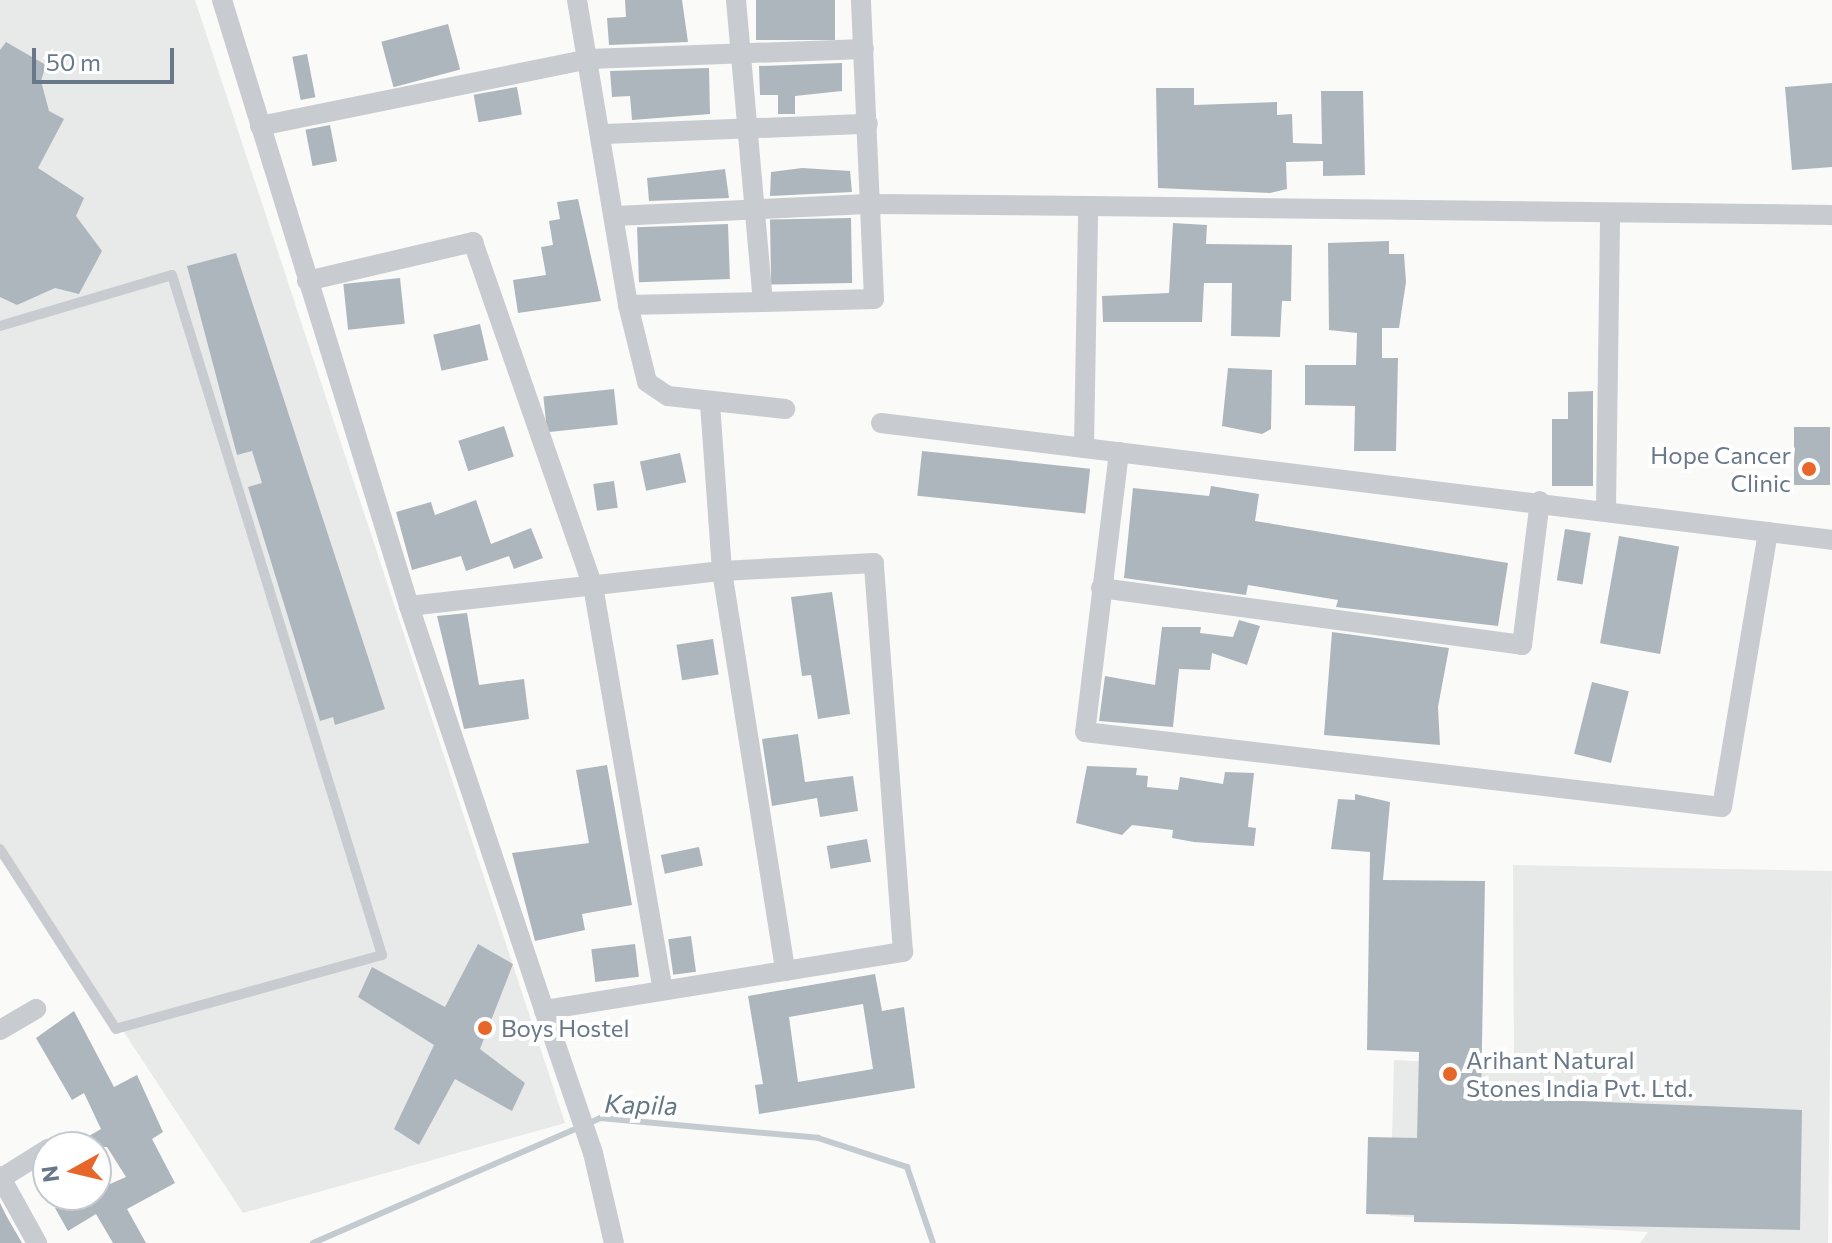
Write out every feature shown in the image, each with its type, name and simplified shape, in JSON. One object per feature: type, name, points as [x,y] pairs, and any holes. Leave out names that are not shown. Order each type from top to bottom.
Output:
[{"type":"street","points":[[222,0],[409,606],[593,1153],[614,1243]]},
{"type":"street","points":[[577,0],[604,134],[628,305],[647,382],[668,396],[710,404],[785,409]]},
{"type":"street","points":[[736,0],[763,302]]},
{"type":"street","points":[[628,305],[874,299],[873,204],[861,0]]},
{"type":"street","points":[[260,126],[589,59],[741,51],[864,49]]},
{"type":"street","points":[[604,134],[868,124]]},
{"type":"street","points":[[615,216],[873,204],[1610,216],[1832,215]]},
{"type":"street","points":[[1084,447],[1088,206]]},
{"type":"street","points":[[1606,508],[1610,216]]},
{"type":"street","points":[[307,281],[473,242],[593,586],[662,987]]},
{"type":"street","points":[[710,404],[722,571],[785,971]]},
{"type":"street","points":[[881,423],[1606,508],[1832,540]]},
{"type":"street","points":[[1119,452],[1085,732],[1722,807],[1768,532]]},
{"type":"street","points":[[1101,588],[1522,645],[1540,501]]},
{"type":"street","points":[[409,606],[722,571],[874,563],[903,952],[662,987],[544,1010]]},
{"type":"street","points":[[0,1030],[36,1009]]},
{"type":"street","points":[[32,1158],[0,1178],[37,1243]]},
{"type":"lane","points":[[0,326],[172,275],[382,955],[116,1029],[0,849]]},
{"type":"shaded area","points":[[0,0],[195,0],[565,1123],[243,1213],[0,844]]},
{"type":"shaded area","points":[[1513,865],[1832,871],[1828,1243],[1640,1243],[1648,1232],[1390,1216],[1394,1060],[1514,1066]]},
{"type":"building","points":[[625,0],[682,0],[688,42],[609,45],[607,18],[626,17]]},
{"type":"building","points":[[756,0],[835,0],[835,40],[756,40]]},
{"type":"building","points":[[448,24],[460,69],[394,87],[381,42]]},
{"type":"building","points":[[6,42],[46,65],[41,81],[49,111],[64,119],[38,168],[84,198],[76,216],[102,251],[79,294],[55,288],[17,305],[0,297],[0,50]]},
{"type":"building","points":[[307,54],[315,97],[301,100],[292,57]]},
{"type":"building","points":[[842,63],[842,91],[795,96],[795,114],[778,114],[778,95],[760,95],[759,66]]},
{"type":"building","points":[[709,68],[710,114],[632,120],[630,96],[612,97],[610,71]]},
{"type":"building","points":[[1832,83],[1832,167],[1792,170],[1785,87]]},
{"type":"building","points":[[517,87],[522,115],[479,122],[474,95]]},
{"type":"building","points":[[1156,88],[1194,88],[1194,105],[1277,102],[1277,115],[1292,114],[1293,143],[1322,144],[1321,91],[1363,91],[1365,175],[1323,176],[1323,161],[1286,162],[1287,189],[1270,193],[1158,188]]},
{"type":"building","points":[[330,125],[337,161],[313,166],[305,130]]},
{"type":"building","points":[[802,168],[850,171],[852,192],[770,196],[771,172]]},
{"type":"building","points":[[725,169],[729,198],[649,201],[647,178]]},
{"type":"building","points":[[578,199],[601,301],[518,313],[513,280],[546,275],[541,247],[553,245],[549,221],[560,219],[557,202]]},
{"type":"building","points":[[851,218],[852,283],[771,284],[770,219]]},
{"type":"building","points":[[1173,223],[1207,225],[1206,244],[1292,245],[1291,301],[1282,301],[1280,337],[1231,336],[1232,283],[1204,283],[1202,322],[1103,322],[1102,296],[1169,293]]},
{"type":"building","points":[[728,224],[730,279],[639,282],[637,227]]},
{"type":"building","points":[[1389,241],[1389,254],[1404,254],[1406,282],[1399,328],[1382,328],[1382,358],[1398,358],[1396,451],[1354,451],[1355,406],[1305,405],[1305,365],[1356,365],[1357,333],[1329,330],[1328,243]]},
{"type":"building","points":[[236,253],[385,709],[335,725],[333,717],[320,721],[248,487],[262,483],[252,451],[237,455],[187,266]]},
{"type":"building","points":[[400,278],[405,324],[348,330],[343,284]]},
{"type":"building","points":[[480,324],[488,360],[442,371],[433,335]]},
{"type":"building","points":[[1228,368],[1272,370],[1271,429],[1262,434],[1222,426]]},
{"type":"building","points":[[614,389],[618,425],[547,432],[543,396]]},
{"type":"building","points":[[1593,391],[1593,486],[1552,486],[1552,419],[1568,419],[1568,392]]},
{"type":"building","points":[[504,426],[514,456],[468,471],[458,441]]},
{"type":"building","points":[[1794,427],[1830,427],[1830,485],[1794,485]]},
{"type":"building","points":[[922,451],[1090,469],[1085,513],[917,496]]},
{"type":"building","points":[[680,453],[686,482],[646,491],[640,462]]},
{"type":"building","points":[[614,481],[618,508],[597,511],[593,484]]},
{"type":"building","points":[[1211,486],[1259,494],[1255,521],[1508,563],[1498,626],[1336,607],[1338,600],[1248,585],[1246,595],[1124,578],[1133,488],[1209,496]]},
{"type":"building","points":[[476,500],[491,544],[531,528],[543,558],[514,569],[509,556],[466,571],[461,556],[412,570],[396,512],[431,502],[435,515]]},
{"type":"building","points":[[1565,529],[1591,533],[1583,584],[1557,580]]},
{"type":"building","points":[[1619,536],[1679,547],[1660,654],[1600,643]]},
{"type":"building","points":[[832,592],[850,714],[818,719],[811,675],[802,676],[791,597]]},
{"type":"building","points":[[467,613],[479,685],[524,679],[529,719],[464,729],[437,616]]},
{"type":"building","points":[[1239,620],[1260,626],[1247,665],[1212,653],[1210,670],[1179,669],[1173,727],[1099,721],[1105,676],[1155,685],[1162,627],[1201,627],[1200,633],[1233,637]]},
{"type":"building","points":[[1332,632],[1449,648],[1438,707],[1440,745],[1324,735]]},
{"type":"building","points":[[713,639],[719,675],[682,680],[676,645]]},
{"type":"building","points":[[1592,682],[1629,691],[1611,763],[1574,754]]},
{"type":"building","points":[[798,734],[805,782],[853,776],[858,811],[820,817],[817,798],[772,806],[762,739]]},
{"type":"building","points":[[607,765],[632,905],[582,914],[585,930],[535,941],[512,853],[589,843],[576,770]]},
{"type":"building","points":[[1087,766],[1137,768],[1136,775],[1148,776],[1147,787],[1178,790],[1180,777],[1223,784],[1225,772],[1254,773],[1248,827],[1256,828],[1254,846],[1194,842],[1172,838],[1173,830],[1132,825],[1122,835],[1076,823]]},
{"type":"building","name":"Arihant Natural Stones India Pvt. Ltd.","points":[[1355,794],[1390,802],[1383,880],[1485,881],[1481,1097],[1802,1110],[1800,1230],[1414,1222],[1414,1215],[1366,1214],[1368,1137],[1417,1138],[1419,1052],[1367,1050],[1370,852],[1331,849],[1338,799],[1355,800]]},
{"type":"building","points":[[867,839],[871,862],[831,869],[827,846]]},
{"type":"building","points":[[699,847],[703,866],[665,874],[661,855]]},
{"type":"building","points":[[691,936],[696,972],[673,975],[668,939]]},
{"type":"building","points":[[478,944],[513,964],[480,1049],[525,1083],[512,1111],[455,1079],[419,1145],[394,1129],[434,1045],[358,997],[372,967],[445,1007]]},
{"type":"building","points":[[635,944],[639,977],[595,982],[591,949]]},
{"type":"building","points":[[875,974],[882,1011],[904,1007],[915,1088],[759,1114],[755,1085],[763,1084],[748,996]],"holes":[[[863,1004],[873,1069],[798,1082],[789,1017]]]},
{"type":"building","points":[[74,1011],[114,1087],[137,1075],[163,1132],[152,1139],[175,1183],[127,1209],[146,1243],[113,1243],[96,1214],[68,1231],[57,1211],[112,1211],[112,1183],[126,1177],[112,1155],[112,1131],[98,1131],[101,1129],[84,1093],[72,1100],[36,1038]]},
{"type":"building","points":[[0,1203],[7,1217],[22,1243],[0,1243]]},
{"type":"waterway","name":"Kapila","points":[[313,1243],[600,1118],[818,1138],[907,1167],[933,1243]]},
{"type":"place","name":"Hope Cancer Clinic","points":[[1809,469]]},
{"type":"place","name":"Boys Hostel","points":[[485,1028]]},
{"type":"place","name":"Arihant Natural Stones India Pvt. Ltd.","points":[[1450,1074]]}]
